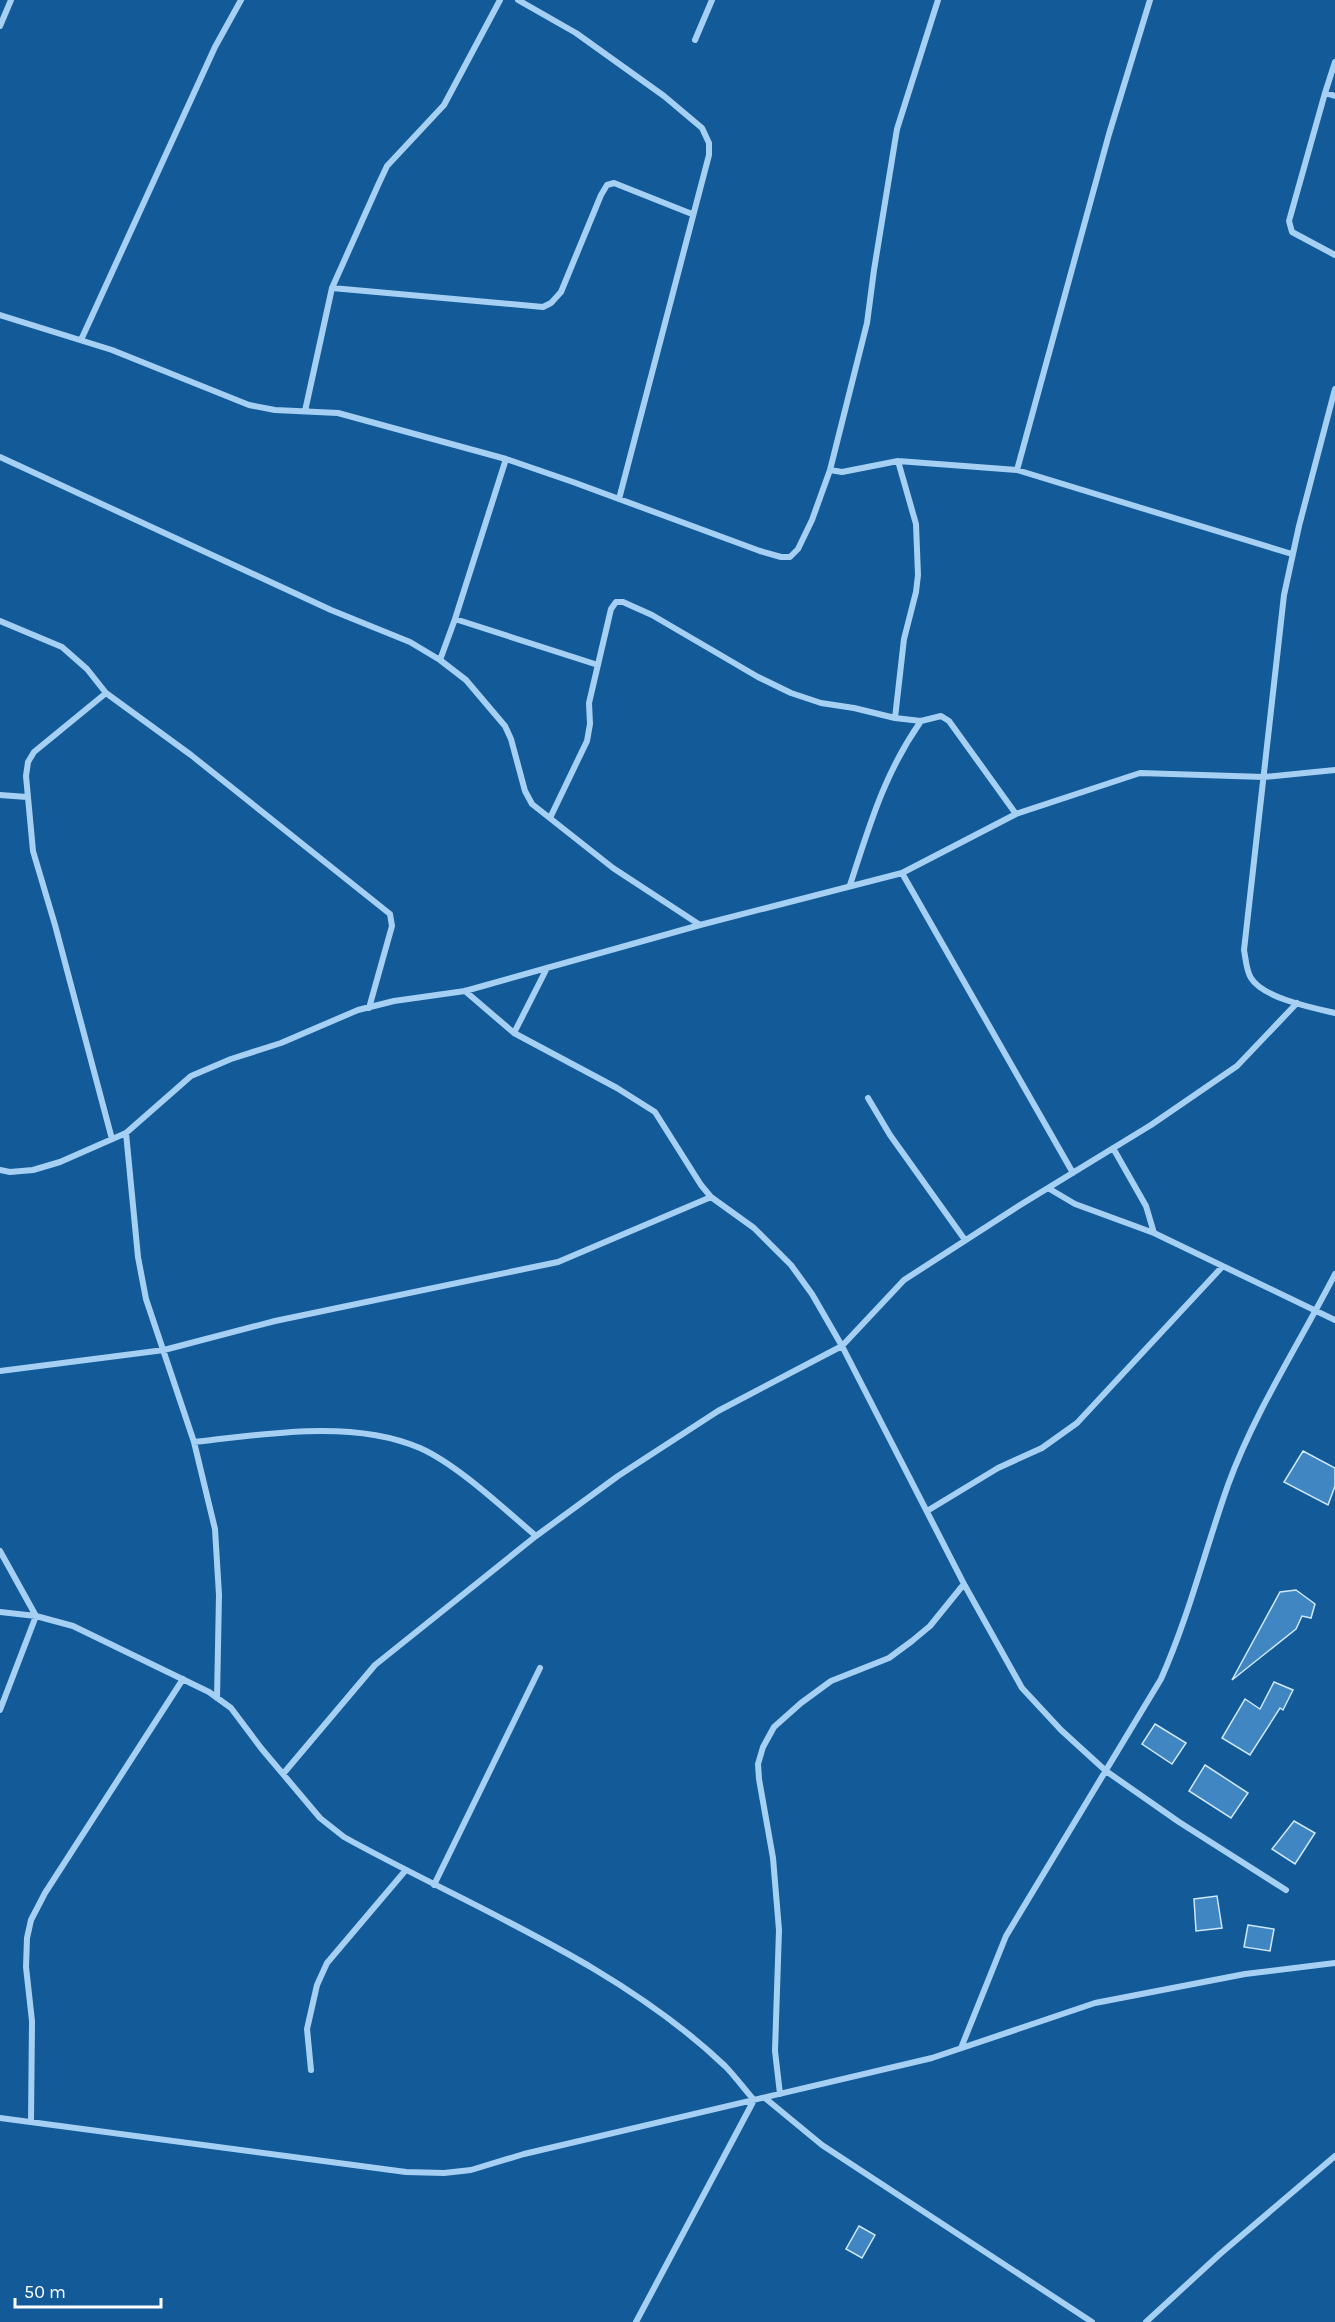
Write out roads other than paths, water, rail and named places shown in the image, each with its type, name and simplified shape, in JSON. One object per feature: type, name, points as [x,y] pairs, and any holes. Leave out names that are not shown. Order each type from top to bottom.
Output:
[{"type":"street","points":[[0,26],[11,0]]},
{"type":"street","points":[[81,340],[215,47],[241,0]]},
{"type":"street","points":[[305,411],[332,288],[387,166],[444,105],[500,0]]},
{"type":"street","points":[[518,0],[576,33],[664,96],[702,128],[708,143],[709,155],[619,499]]},
{"type":"street","points":[[695,40],[712,0]]},
{"type":"street","points":[[0,315],[112,350],[249,405],[275,410],[338,413],[506,459],[759,551],[790,557],[798,549],[813,520],[830,470],[867,323],[873,270],[897,129],[938,0]]},
{"type":"street","points":[[1017,470],[1112,124],[1150,0]]},
{"type":"street","points":[[1335,62],[1324,93],[1289,221],[1292,232],[1335,255]]},
{"type":"street","points":[[1324,93],[1335,96]]},
{"type":"street","points":[[332,288],[543,307],[551,303],[561,292],[607,185],[614,183],[692,214]]},
{"type":"street","points":[[1335,389],[1292,554],[1284,595],[1244,950],[1247,970],[1252,981],[1263,990],[1297,1003],[1335,1013]]},
{"type":"street","points":[[0,457],[331,610],[410,642],[440,660],[466,680],[505,726],[511,739],[525,791],[532,804],[613,868],[700,925]]},
{"type":"street","points":[[440,660],[506,459]]},
{"type":"street","points":[[830,470],[842,472],[898,461],[1017,470],[1292,554]]},
{"type":"street","points":[[895,718],[904,639],[918,575],[916,524],[898,461]]},
{"type":"street","points":[[550,818],[587,741],[590,724],[589,702],[611,609],[616,602],[622,602],[652,615],[758,677],[791,693],[821,703],[895,718],[921,721],[941,717],[949,721],[1016,814]]},
{"type":"street","points":[[455,619],[598,665]]},
{"type":"street","points":[[0,621],[62,647],[76,658],[106,693],[191,755],[390,914],[392,926],[369,1008]]},
{"type":"street","points":[[106,693],[34,752],[28,762],[27,797],[33,851],[112,1139]]},
{"type":"street","points":[[850,885],[881,793],[894,763],[921,721]]},
{"type":"street","points":[[0,1170],[10,1172],[33,1170],[60,1162],[126,1133],[191,1076],[369,1008],[394,1001],[465,991],[700,925],[902,873],[1016,814],[1140,773],[1264,777],[1335,770]]},
{"type":"street","points":[[0,795],[27,797]]},
{"type":"street","points":[[902,873],[1073,1173]]},
{"type":"street","points":[[514,1033],[547,968]]},
{"type":"street","points":[[465,991],[514,1033],[617,1088],[655,1112],[711,1197],[754,1228],[791,1265],[812,1294],[842,1347],[964,1584],[1022,1688],[1061,1730],[1106,1771],[1179,1822],[1286,1890]]},
{"type":"street","points":[[283,1774],[375,1665],[536,1536],[618,1476],[718,1412],[842,1347],[904,1280],[1151,1125],[1237,1066],[1297,1003]]},
{"type":"street","points":[[867,1098],[890,1135],[965,1240]]},
{"type":"street","points":[[126,1133],[138,1257],[146,1299],[194,1442],[215,1528],[219,1595],[217,1698]]},
{"type":"street","points":[[1113,1148],[1146,1206],[1154,1233]]},
{"type":"street","points":[[1048,1188],[1074,1204],[1154,1233],[1335,1320]]},
{"type":"street","points":[[0,1371],[164,1350],[297,1316],[558,1262],[711,1197]]},
{"type":"street","points":[[927,1510],[998,1468],[1042,1448],[1077,1423],[1222,1266]]},
{"type":"street","points":[[961,2048],[1006,1936],[1161,1679],[1178,1641],[1228,1485],[1254,1425],[1335,1274]]},
{"type":"street","points":[[194,1442],[331,1431],[385,1436],[421,1449],[443,1462],[495,1501],[536,1536]]},
{"type":"street","points":[[0,1551],[36,1616],[0,1710]]},
{"type":"street","points":[[780,2094],[775,2051],[779,1930],[773,1857],[759,1779],[758,1764],[763,1747],[774,1727],[831,1681],[890,1658],[912,1641],[930,1626],[964,1584]]},
{"type":"street","points":[[0,1612],[36,1616],[73,1626],[217,1698],[231,1708],[320,1818],[344,1837],[587,1966],[662,2013],[725,2066],[754,2100]]},
{"type":"street","points":[[434,1885],[540,1668]]},
{"type":"street","points":[[30,2122],[33,2021],[26,1967],[27,1938],[31,1920],[45,1893],[183,1679]]},
{"type":"street","points":[[310,2070],[307,2029],[317,1985],[327,1963],[405,1871]]},
{"type":"street","points":[[0,2118],[406,2172],[444,2174],[932,2058],[1095,2003],[1245,1974],[1335,1963]]},
{"type":"street","points":[[765,2098],[822,2145],[1092,2322]]},
{"type":"street","points":[[636,2322],[754,2100]]},
{"type":"street","points":[[1146,2322],[1220,2254],[1335,2156]]}]
